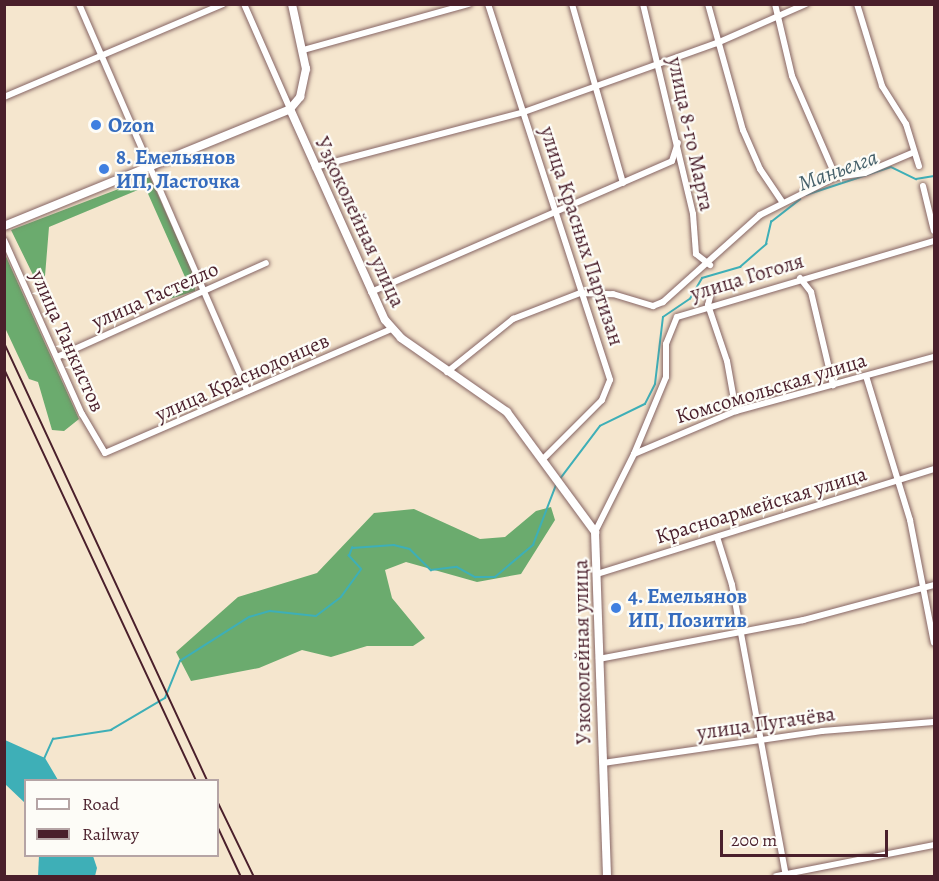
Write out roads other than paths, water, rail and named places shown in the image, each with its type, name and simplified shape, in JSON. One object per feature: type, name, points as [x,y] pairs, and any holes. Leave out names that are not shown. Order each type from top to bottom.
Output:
[{"type":"street","points":[[79,4],[247,391]]},
{"type":"street","points":[[4,97],[223,4]]},
{"type":"street","points":[[244,4],[290,109]]},
{"type":"street","points":[[4,226],[290,109],[304,83],[303,50],[292,4]]},
{"type":"street","points":[[303,50],[469,4]]},
{"type":"street","name":"улица Красных Партизан","points":[[488,4],[609,370],[608,390],[545,458]]},
{"type":"street","points":[[572,4],[623,183]]},
{"type":"street","name":"улица 8-го Марта","points":[[643,4],[678,143],[696,254],[707,263]]},
{"type":"street","points":[[708,4],[743,130],[760,169],[783,202]]},
{"type":"street","points":[[775,4],[792,76],[836,177]]},
{"type":"street","points":[[315,167],[524,112],[717,43],[806,4]]},
{"type":"street","points":[[856,4],[882,86],[906,124],[912,153],[919,166]]},
{"type":"street","name":"Узкоколейная улица","points":[[290,109],[369,293],[391,329],[447,372],[507,412],[557,473],[595,532],[607,876]]},
{"type":"street","points":[[369,293],[672,161],[678,143]]},
{"type":"street","points":[[447,372],[513,319],[584,292],[653,306],[671,296],[707,263],[783,202],[836,177],[912,153]]},
{"type":"street","points":[[923,186],[934,231]]},
{"type":"street","name":"улица Танкистов","points":[[4,240],[57,357],[105,453]]},
{"type":"street","name":"улица Гоголя","points":[[634,454],[666,377],[670,324],[708,305],[934,241]]},
{"type":"street","name":"улица Гастелло","points":[[57,357],[266,263]]},
{"type":"street","points":[[800,278],[811,292],[833,385]]},
{"type":"street","points":[[712,289],[708,305],[728,361],[736,411]]},
{"type":"street","name":"улица Краснодонцев","points":[[105,453],[391,329]]},
{"type":"street","name":"Комсомольская улица","points":[[634,454],[736,411],[934,357]]},
{"type":"street","points":[[866,376],[896,480],[934,643]]},
{"type":"street","points":[[595,532],[634,454]]},
{"type":"street","name":"Красноармейская улица","points":[[597,574],[934,469]]},
{"type":"street","points":[[717,537],[740,634],[785,872]]},
{"type":"street","points":[[599,659],[740,634],[934,585]]},
{"type":"street","name":"улица Пугачёва","points":[[603,763],[761,741],[934,722]]},
{"type":"street","points":[[776,876],[785,872],[934,845]]},
{"type":"water","points":[[5,740],[45,758],[57,779],[24,779],[24,802],[5,784]]},
{"type":"water","points":[[39,857],[93,857],[97,868],[95,876],[38,876]]},
{"type":"waterway","name":"Маньелга","points":[[806,195],[891,167],[916,179],[934,176]]},
{"type":"waterway","name":"Маньелга","points":[[560,479],[600,426],[645,404],[655,384],[663,317],[690,299],[702,278],[740,267],[766,244],[771,222],[800,199]]},
{"type":"waterway","name":"Маньелга","points":[[44,759],[53,739],[111,730],[165,698],[180,661],[249,617],[270,611],[316,616],[341,597],[361,569],[349,556],[352,548],[394,545],[410,549],[431,570],[457,567],[475,577],[495,577],[533,545],[556,485]]},
{"type":"railway","points":[[4,342],[207,779]]},
{"type":"railway","points":[[4,368],[196,779]]},
{"type":"railway","points":[[219,804],[254,876]]},
{"type":"railway","points":[[219,829],[241,876]]},
{"type":"place","name":"Ozon","points":[[96,125]]},
{"type":"place","name":"8. Емельянов ИП, Ласточка","points":[[104,169]]},
{"type":"place","name":"4. Емельянов ИП, Позитив","points":[[616,608]]}]
